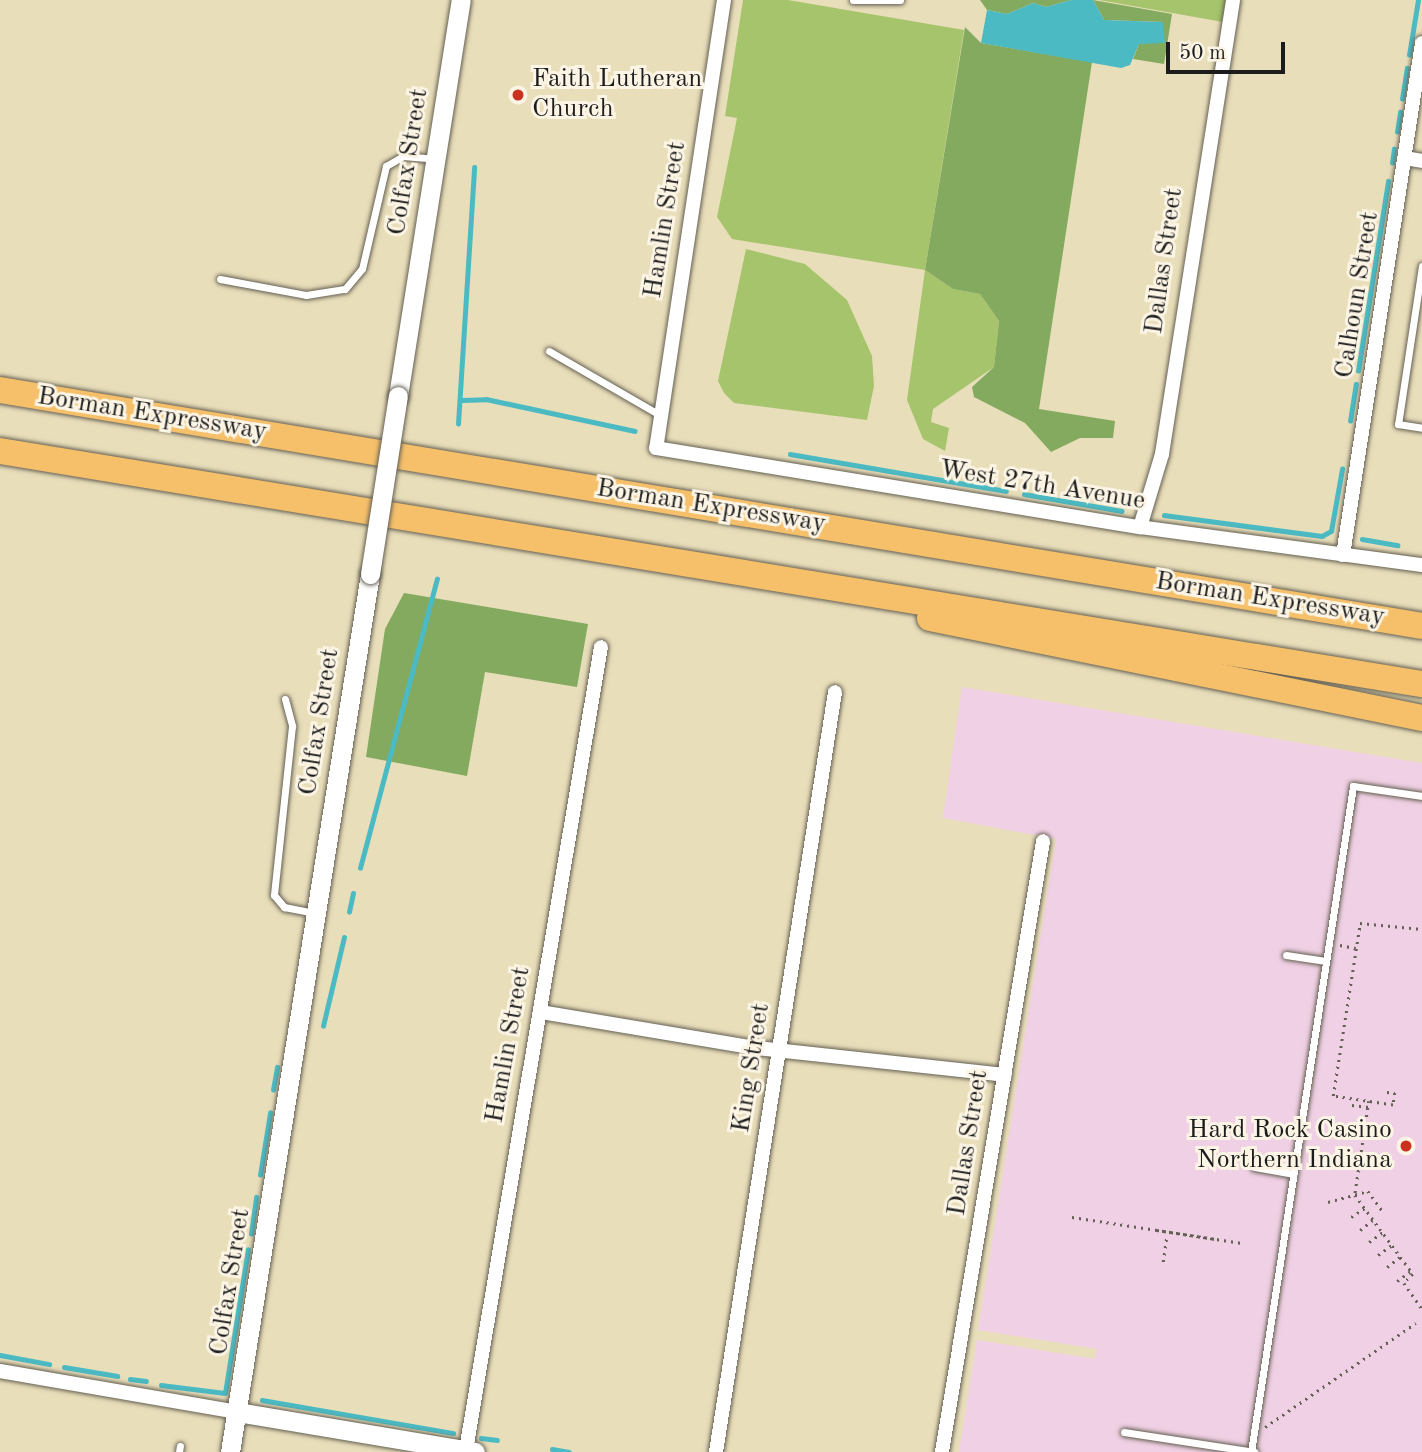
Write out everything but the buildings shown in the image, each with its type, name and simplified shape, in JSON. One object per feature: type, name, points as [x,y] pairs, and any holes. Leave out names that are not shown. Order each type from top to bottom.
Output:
[{"type":"highway","name":"Borman Expressway","points":[[0,390],[1416,623]]},
{"type":"highway","points":[[0,451],[1422,684]]},
{"type":"highway","points":[[831,588],[967,629],[1422,719]]},
{"type":"street","name":"Colfax Street","points":[[230,1452],[461,0]]},
{"type":"street","name":"Hamlin Street","points":[[656,448],[724,0]]},
{"type":"street","name":"Dallas Street","points":[[1140,527],[1162,454],[1233,0]]},
{"type":"street","name":"Calhoun Street","points":[[1343,555],[1422,43]]},
{"type":"street","points":[[1405,158],[1422,161]]},
{"type":"street","name":"West 27th Avenue","points":[[656,448],[1140,527],[1422,565]]},
{"type":"street","name":"Hamlin Street","points":[[470,1451],[601,647]]},
{"type":"street","name":"King Street","points":[[716,1452],[835,692]]},
{"type":"street","name":"Dallas Street","points":[[942,1452],[1043,841]]},
{"type":"street","points":[[541,1012],[780,1050],[1005,1075]]},
{"type":"street","points":[[0,1371],[470,1451]]},
{"type":"lane","points":[[853,0],[900,0]]},
{"type":"lane","points":[[220,279],[306,295],[345,289],[362,269],[386,166],[403,156],[436,159]]},
{"type":"lane","points":[[1422,266],[1398,424],[1422,428]]},
{"type":"lane","points":[[549,351],[661,415]]},
{"type":"lane","points":[[285,699],[292,726],[273,887],[280,905],[316,913]]},
{"type":"lane","points":[[1124,1432],[1252,1452],[1353,786],[1422,796]]},
{"type":"lane","points":[[1286,956],[1326,961]]},
{"type":"lane","points":[[1254,1167],[1293,1174]]},
{"type":"path","points":[[1387,1092],[1395,1093],[1393,1105],[1333,1096],[1356,948],[1366,921],[1422,929]]},
{"type":"path","points":[[1340,945],[1356,948]]},
{"type":"path","points":[[1369,1101],[1355,1195],[1411,1271]]},
{"type":"path","points":[[1352,1105],[1368,1107]]},
{"type":"path","points":[[1328,1202],[1368,1191],[1382,1210]]},
{"type":"path","points":[[1351,1217],[1364,1208]]},
{"type":"path","points":[[1072,1217],[1241,1243]]},
{"type":"path","points":[[1360,1230],[1373,1220]]},
{"type":"path","points":[[1157,1230],[1167,1236],[1215,1239]]},
{"type":"path","points":[[1369,1242],[1383,1232]]},
{"type":"path","points":[[1163,1262],[1167,1236]]},
{"type":"path","points":[[1378,1255],[1392,1245]]},
{"type":"path","points":[[1387,1267],[1401,1257]]},
{"type":"path","points":[[1397,1281],[1411,1271]]},
{"type":"path","points":[[1411,1271],[1404,1283],[1422,1309]]},
{"type":"path","points":[[1265,1427],[1416,1323]]},
{"type":"shaded area","points":[[962,687],[1422,763],[1422,1452],[959,1452],[977,1340],[1095,1359],[1097,1349],[978,1330],[1056,839],[943,818]]},
{"type":"green space","points":[[743,0],[788,0],[964,30],[925,270],[732,239],[717,217],[737,118],[725,116]]},
{"type":"green space","points":[[980,0],[1071,0],[1046,7],[1033,3],[1007,14],[987,10]]},
{"type":"green space","points":[[1093,0],[1172,14],[1164,64],[1133,59],[1139,44],[1155,42],[1163,22],[1104,20]]},
{"type":"green space","points":[[1099,0],[1226,0],[1223,22]]},
{"type":"green space","points":[[965,27],[981,43],[1092,62],[1039,409],[1115,421],[1113,438],[1080,438],[1051,452],[1025,423],[974,397],[972,387],[994,367],[999,321],[980,294],[953,289],[925,270]]},
{"type":"green space","points":[[746,249],[805,264],[847,300],[872,356],[874,386],[867,420],[734,403],[724,393],[718,381]]},
{"type":"green space","points":[[925,270],[953,289],[980,294],[999,321],[994,367],[933,409],[931,422],[949,428],[945,451],[923,439],[907,400]]},
{"type":"green space","points":[[404,593],[588,624],[577,687],[485,672],[467,776],[366,757],[385,629]]},
{"type":"water","points":[[1071,0],[1093,0],[1104,20],[1163,22],[1165,43],[1139,44],[1130,65],[1121,68],[981,43],[987,10],[1007,14],[1033,3],[1046,7]]},
{"type":"waterway","points":[[1409,55],[1418,0]]},
{"type":"waterway","points":[[1402,99],[1407,68]]},
{"type":"waterway","points":[[1397,132],[1400,112]]},
{"type":"waterway","points":[[1392,163],[1394,149]]},
{"type":"waterway","points":[[458,424],[474,167]]},
{"type":"waterway","points":[[1358,371],[1388,181]]},
{"type":"waterway","points":[[1350,421],[1356,384]]},
{"type":"waterway","points":[[462,400],[486,399],[635,431]]},
{"type":"waterway","points":[[790,454],[1006,491]]},
{"type":"waterway","points":[[1164,515],[1322,536],[1331,531],[1342,469]]},
{"type":"waterway","points":[[1024,494],[1122,511]]},
{"type":"waterway","points":[[1362,539],[1397,545]]},
{"type":"waterway","points":[[360,868],[437,579]]},
{"type":"waterway","points":[[349,912],[353,893]]},
{"type":"waterway","points":[[323,1026],[344,937]]},
{"type":"waterway","points":[[273,1090],[277,1067]]},
{"type":"waterway","points":[[260,1175],[270,1113]]},
{"type":"waterway","points":[[251,1234],[256,1197]]},
{"type":"waterway","points":[[161,1385],[225,1393],[248,1250]]},
{"type":"waterway","points":[[0,1355],[49,1364]]},
{"type":"waterway","points":[[64,1367],[117,1376]]},
{"type":"waterway","points":[[130,1379],[146,1381]]},
{"type":"waterway","points":[[262,1400],[453,1433]]},
{"type":"waterway","points":[[481,1438],[497,1440]]},
{"type":"waterway","points":[[552,1449],[569,1452]]},
{"type":"place","name":"Faith Lutheran Church","points":[[518,95]]},
{"type":"place","name":"Hard Rock Casino Northern Indiana","points":[[1406,1146]]}]
